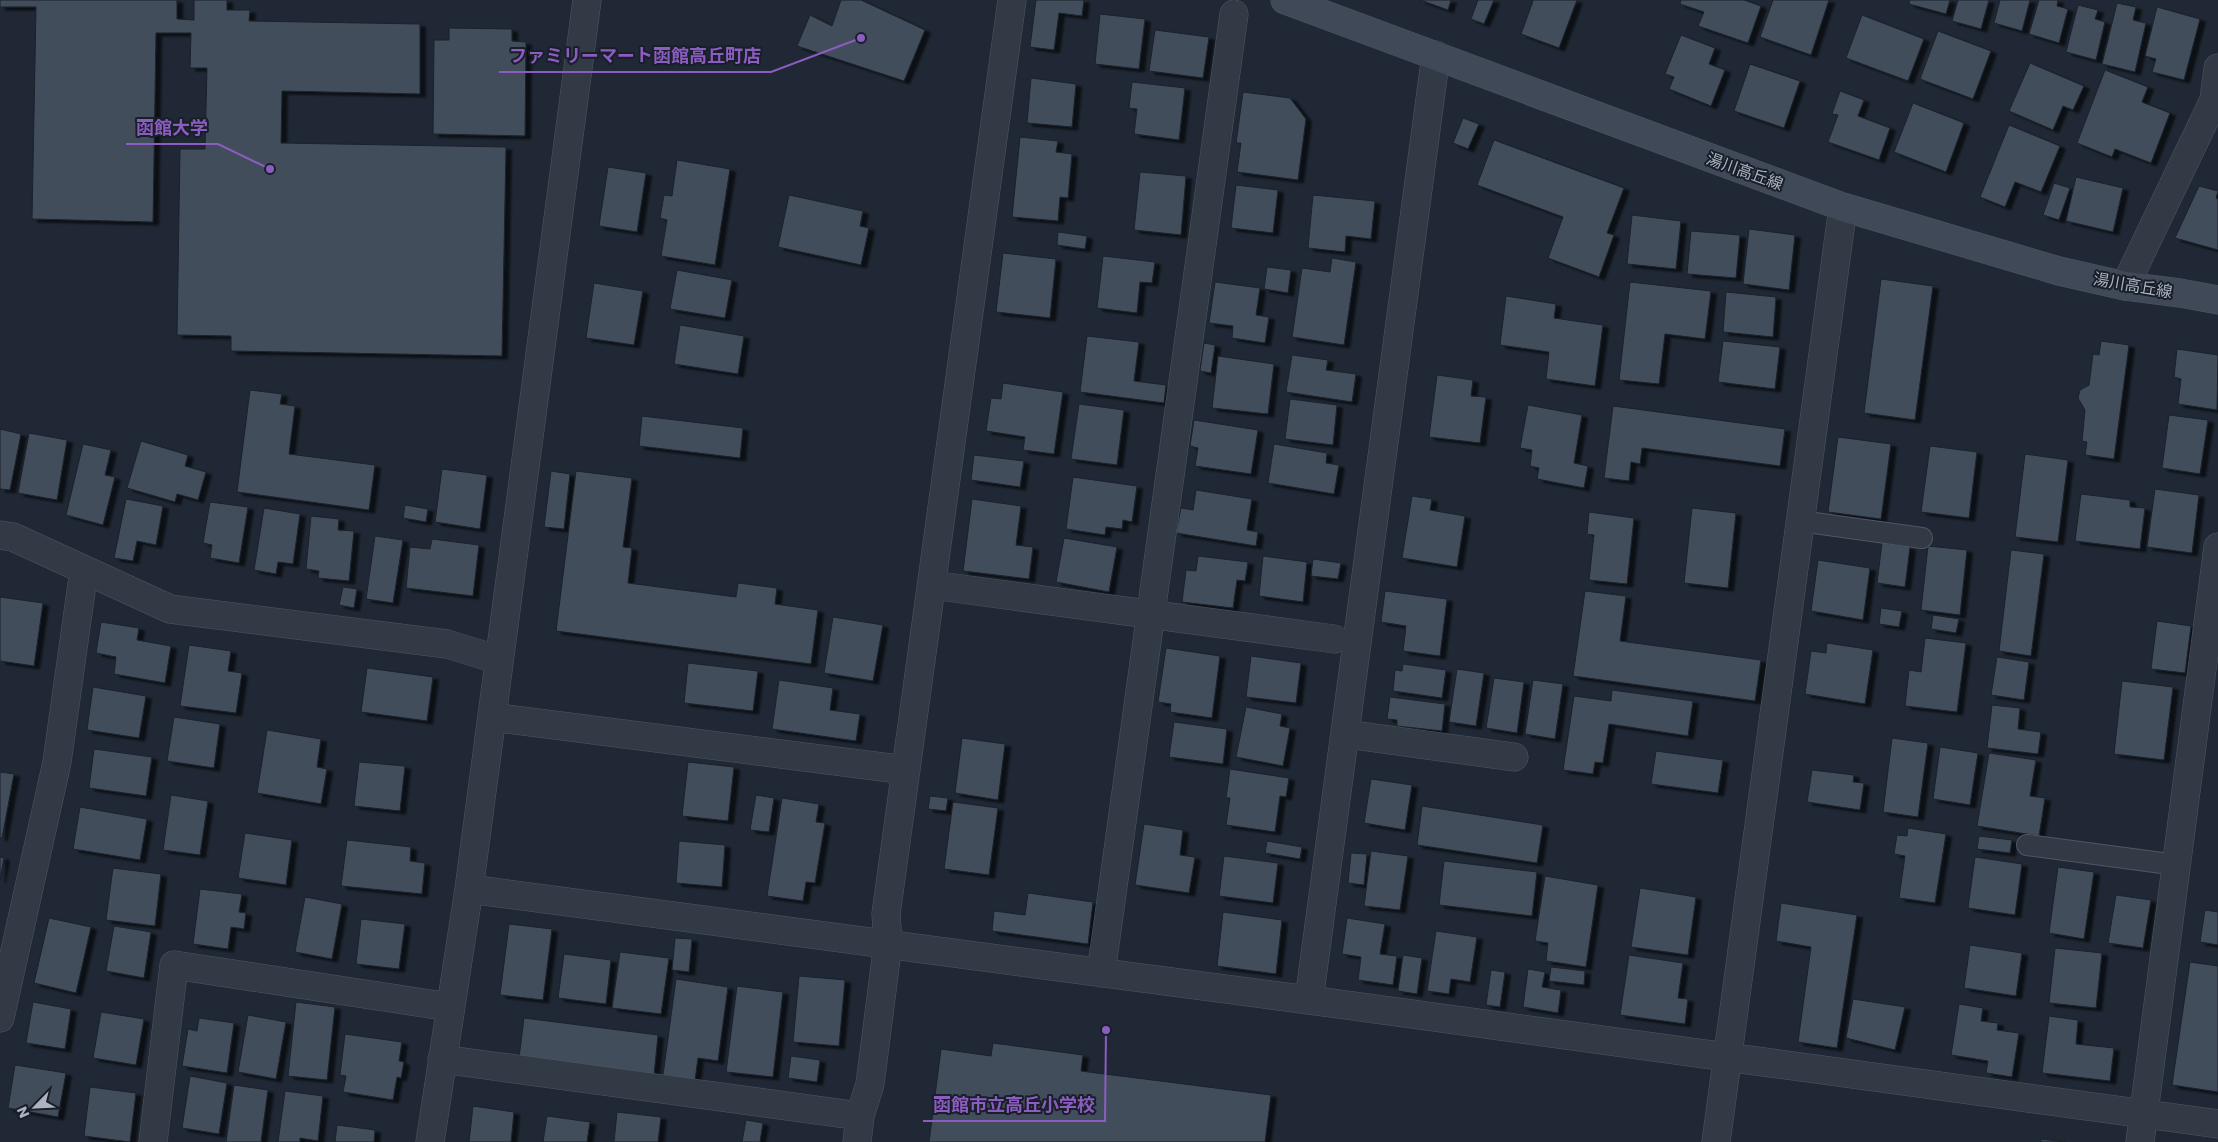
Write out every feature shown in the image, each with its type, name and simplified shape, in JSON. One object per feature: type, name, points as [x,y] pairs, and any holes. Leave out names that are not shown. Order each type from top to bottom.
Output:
[{"type":"street","points":[[430,1142],[470,889],[587,0]]},
{"type":"street","points":[[442,1059],[858,1129],[870,1084],[888,943],[886,914],[1012,0]]},
{"type":"street","name":"湯川高丘線","points":[[1285,0],[1843,206],[2059,271],[2125,286],[2218,300]]},
{"type":"street","points":[[1101,974],[1234,14]]},
{"type":"street","points":[[1309,1000],[1436,55]]},
{"type":"street","points":[[2125,286],[2214,100],[2218,68]]},
{"type":"street","points":[[1716,1142],[1843,206]]},
{"type":"street","points":[[0,535],[13,537],[170,609],[447,644],[500,660]]},
{"type":"street","points":[[2140,1142],[2218,547]]},
{"type":"street","points":[[0,1018],[8,941],[57,762],[84,570]]},
{"type":"street","points":[[932,585],[1334,639]]},
{"type":"street","points":[[492,717],[906,770]]},
{"type":"street","points":[[1346,734],[1514,757]]},
{"type":"street","points":[[470,889],[888,943],[1101,974],[1728,1056],[2218,1124]]},
{"type":"street","points":[[153,1142],[174,965],[450,1007]]},
{"type":"lane","points":[[1800,521],[1922,538]]},
{"type":"lane","points":[[2027,845],[2177,865]]},
{"type":"building","points":[[0,0],[177,0],[177,19],[194,20],[194,0],[227,0],[227,10],[250,10],[249,21],[420,24],[420,94],[282,91],[281,143],[506,147],[502,356],[231,351],[231,336],[177,335],[180,149],[205,149],[207,68],[190,68],[191,33],[156,33],[153,222],[32,219],[36,7],[0,7]]},
{"type":"building","points":[[841,0],[861,0],[925,30],[904,81],[797,46],[810,15],[832,26]]},
{"type":"building","points":[[1036,0],[1084,0],[1082,16],[1059,13],[1054,50],[1030,47]]},
{"type":"building","points":[[1420,0],[1451,0],[1448,10]]},
{"type":"building","points":[[1478,0],[1494,0],[1484,24],[1471,19]]},
{"type":"building","points":[[1531,0],[1577,0],[1559,48],[1521,34],[1533,1]]},
{"type":"building","points":[[1681,0],[1744,0],[1761,6],[1748,43],[1698,26],[1704,12],[1680,4]]},
{"type":"building","points":[[1773,0],[1829,0],[1811,55],[1760,37]]},
{"type":"building","points":[[1910,0],[1950,0],[1946,14],[1909,4]]},
{"type":"building","points":[[1958,0],[1989,0],[1981,29],[1952,21]]},
{"type":"building","points":[[2000,0],[2030,0],[2022,31],[1994,23]]},
{"type":"building","points":[[2039,0],[2058,0],[2057,6],[2068,9],[2059,43],[2029,34]]},
{"type":"building","points":[[2117,3],[2136,7],[2133,20],[2146,23],[2135,72],[2102,64]]},
{"type":"building","points":[[2078,5],[2098,10],[2095,19],[2105,22],[2096,60],[2066,52]]},
{"type":"building","points":[[2157,7],[2200,19],[2184,80],[2152,72],[2156,59],[2145,56]]},
{"type":"building","points":[[1100,14],[1145,19],[1139,69],[1095,64]]},
{"type":"building","points":[[1862,15],[1924,39],[1908,81],[1846,58]]},
{"type":"building","points":[[449,28],[512,29],[512,41],[526,42],[525,136],[433,134],[434,40],[449,40]]},
{"type":"building","points":[[1155,30],[1209,37],[1203,78],[1149,71]]},
{"type":"building","points":[[1938,31],[1991,51],[1973,99],[1920,79]]},
{"type":"building","points":[[1681,35],[1715,48],[1709,64],[1725,70],[1711,106],[1669,89],[1674,77],[1665,74]]},
{"type":"building","points":[[2030,63],[2084,86],[2073,110],[2063,106],[2053,130],[2009,111]]},
{"type":"building","points":[[1750,64],[1800,81],[1784,128],[1734,111]]},
{"type":"building","points":[[2105,70],[2148,87],[2142,102],[2170,113],[2151,163],[2115,149],[2112,157],[2077,143]]},
{"type":"building","points":[[1031,78],[1076,84],[1072,127],[1027,123]]},
{"type":"building","points":[[1132,82],[1185,88],[1179,140],[1134,134],[1137,109],[1129,108]]},
{"type":"building","points":[[1840,91],[1864,100],[1858,116],[1890,128],[1879,160],[1828,142],[1838,115],[1832,114]]},
{"type":"building","points":[[1243,92],[1290,98],[1306,119],[1298,180],[1237,172],[1241,143],[1236,143]]},
{"type":"building","points":[[1913,103],[1964,123],[1946,172],[1894,152]]},
{"type":"building","points":[[1463,118],[1479,124],[1468,149],[1453,143]]},
{"type":"building","points":[[2009,125],[2060,146],[2041,192],[2015,182],[2005,207],[1980,197]]},
{"type":"building","points":[[1020,137],[1058,141],[1056,152],[1072,154],[1068,198],[1060,197],[1058,221],[1012,217]]},
{"type":"building","points":[[1494,140],[1624,188],[1607,233],[1614,235],[1599,277],[1548,258],[1563,217],[1477,185]]},
{"type":"building","points":[[677,160],[730,169],[715,265],[661,256],[667,220],[660,218],[664,195],[672,196]]},
{"type":"building","points":[[608,167],[646,173],[637,232],[599,226]]},
{"type":"building","points":[[1140,172],[1186,176],[1181,235],[1134,230]]},
{"type":"building","points":[[2076,177],[2123,188],[2113,232],[2066,221]]},
{"type":"building","points":[[2054,183],[2070,188],[2059,220],[2043,215]]},
{"type":"building","points":[[1236,185],[1278,190],[1273,233],[1231,228]]},
{"type":"building","points":[[2199,186],[2218,191],[2216,198],[2218,199],[2218,250],[2175,238]]},
{"type":"building","points":[[789,195],[863,211],[860,226],[869,228],[861,265],[778,247]]},
{"type":"building","points":[[1313,195],[1375,201],[1371,239],[1346,236],[1345,252],[1308,248]]},
{"type":"building","points":[[1632,215],[1681,221],[1676,269],[1627,264]]},
{"type":"building","points":[[1749,229],[1795,235],[1789,290],[1743,284]]},
{"type":"building","points":[[1691,231],[1740,235],[1736,278],[1687,274]]},
{"type":"building","points":[[1058,232],[1087,236],[1085,249],[1057,245]]},
{"type":"building","points":[[1003,253],[1056,259],[1050,318],[996,312]]},
{"type":"building","points":[[1103,256],[1155,262],[1152,283],[1140,282],[1137,313],[1097,308]]},
{"type":"building","points":[[1332,258],[1356,262],[1344,345],[1292,337],[1302,268],[1330,272]]},
{"type":"building","points":[[1267,267],[1291,270],[1288,293],[1264,289]]},
{"type":"building","points":[[677,270],[732,280],[725,318],[670,309]]},
{"type":"building","points":[[1881,279],[1933,286],[1915,420],[1864,413]]},
{"type":"building","points":[[1215,282],[1260,288],[1256,315],[1269,317],[1265,343],[1232,338],[1233,326],[1209,323]]},
{"type":"building","points":[[1630,282],[1711,291],[1705,339],[1665,334],[1659,384],[1619,380]]},
{"type":"building","points":[[594,283],[643,291],[634,345],[586,338]]},
{"type":"building","points":[[1726,292],[1776,297],[1773,337],[1723,332]]},
{"type":"building","points":[[1506,296],[1556,304],[1554,318],[1603,325],[1595,386],[1546,379],[1549,352],[1500,345]]},
{"type":"building","points":[[680,325],[744,336],[738,374],[674,364]]},
{"type":"building","points":[[1087,336],[1139,342],[1134,381],[1166,385],[1164,403],[1080,392]]},
{"type":"building","points":[[1723,341],[1780,347],[1775,389],[1718,382]]},
{"type":"building","points":[[2101,341],[2129,345],[2114,459],[2085,455],[2087,442],[2082,441],[2085,410],[2078,398],[2080,390],[2089,385],[2093,354],[2099,355]]},
{"type":"building","points":[[1204,343],[1215,345],[1211,373],[1200,371]]},
{"type":"building","points":[[2177,349],[2218,355],[2217,410],[2178,404],[2181,379],[2174,377]]},
{"type":"building","points":[[1292,355],[1328,360],[1326,370],[1356,374],[1352,402],[1286,392]]},
{"type":"building","points":[[1218,356],[1274,364],[1268,414],[1212,408]]},
{"type":"building","points":[[1437,375],[1473,380],[1471,396],[1486,397],[1480,443],[1429,437]]},
{"type":"building","points":[[1003,383],[1063,392],[1054,454],[1023,450],[1025,437],[986,431],[991,398],[1001,399]]},
{"type":"building","points":[[250,390],[282,394],[280,404],[295,406],[289,454],[375,465],[369,510],[237,492]]},
{"type":"building","points":[[1290,399],[1337,405],[1333,445],[1285,439]]},
{"type":"building","points":[[1079,404],[1124,410],[1117,465],[1071,459]]},
{"type":"building","points":[[1528,405],[1582,415],[1574,463],[1588,466],[1584,488],[1537,479],[1539,468],[1530,466],[1532,450],[1520,448]]},
{"type":"building","points":[[1613,406],[1785,429],[1780,466],[1642,448],[1640,464],[1631,462],[1629,481],[1604,478]]},
{"type":"building","points":[[2169,415],[2208,420],[2200,474],[2162,468]]},
{"type":"building","points":[[642,416],[743,428],[740,458],[639,446]]},
{"type":"building","points":[[1194,420],[1258,430],[1251,474],[1195,466],[1198,448],[1190,446]]},
{"type":"building","points":[[0,429],[21,434],[10,490],[0,489]]},
{"type":"building","points":[[29,433],[67,440],[57,500],[18,493]]},
{"type":"building","points":[[1838,437],[1891,444],[1881,519],[1828,512]]},
{"type":"building","points":[[141,441],[188,455],[185,466],[206,472],[198,500],[177,494],[175,502],[127,488]]},
{"type":"building","points":[[83,444],[111,450],[105,475],[115,477],[103,525],[66,515]]},
{"type":"building","points":[[1274,444],[1327,453],[1326,463],[1339,465],[1334,494],[1268,483]]},
{"type":"building","points":[[1930,446],[1977,452],[1969,518],[1921,512]]},
{"type":"building","points":[[2025,454],[2068,460],[2058,542],[2015,537]]},
{"type":"building","points":[[974,455],[1024,461],[1020,487],[971,480]]},
{"type":"building","points":[[442,469],[487,475],[480,529],[435,522]]},
{"type":"building","points":[[551,471],[570,474],[564,529],[544,527]]},
{"type":"building","points":[[576,471],[632,478],[623,547],[632,548],[628,583],[736,597],[738,583],[777,588],[775,604],[818,610],[811,664],[556,631]]},
{"type":"building","points":[[1073,477],[1137,486],[1132,522],[1123,520],[1122,529],[1106,527],[1105,535],[1066,529]]},
{"type":"building","points":[[2155,489],[2199,495],[2192,553],[2147,547]]},
{"type":"building","points":[[1196,490],[1252,499],[1247,530],[1258,532],[1256,546],[1176,533],[1181,508],[1193,510]]},
{"type":"building","points":[[2081,494],[2130,500],[2130,507],[2145,508],[2140,549],[2075,541]]},
{"type":"building","points":[[1412,496],[1432,499],[1430,510],[1465,516],[1457,567],[1402,558]]},
{"type":"building","points":[[126,499],[163,506],[156,545],[137,541],[133,561],[114,558]]},
{"type":"building","points":[[972,499],[1021,506],[1016,545],[1033,547],[1029,579],[963,571]]},
{"type":"building","points":[[210,502],[248,507],[239,563],[210,558],[212,545],[203,543]]},
{"type":"building","points":[[405,505],[428,509],[426,522],[403,518]]},
{"type":"building","points":[[264,508],[300,514],[293,564],[278,562],[276,574],[254,570]]},
{"type":"building","points":[[1692,508],[1736,513],[1728,588],[1684,583]]},
{"type":"building","points":[[1589,512],[1634,518],[1627,584],[1589,580],[1594,535],[1587,534]]},
{"type":"building","points":[[311,516],[339,519],[338,530],[354,531],[349,581],[318,578],[319,571],[306,569]]},
{"type":"building","points":[[375,536],[403,540],[393,603],[366,599]]},
{"type":"building","points":[[1064,538],[1117,547],[1109,592],[1056,582]]},
{"type":"building","points":[[432,539],[479,545],[473,596],[406,588],[410,547],[430,549]]},
{"type":"building","points":[[1882,543],[1910,547],[1905,587],[1877,583]]},
{"type":"building","points":[[1928,546],[1967,550],[1960,615],[1921,610]]},
{"type":"building","points":[[2011,550],[2044,554],[2031,656],[1999,651]]},
{"type":"building","points":[[1198,556],[1248,562],[1245,581],[1237,580],[1233,608],[1182,602],[1186,570],[1196,571]]},
{"type":"building","points":[[1263,556],[1307,562],[1303,602],[1259,596]]},
{"type":"building","points":[[1313,559],[1341,563],[1338,579],[1311,576]]},
{"type":"building","points":[[1818,560],[1870,568],[1863,620],[1811,611]]},
{"type":"building","points":[[343,587],[357,589],[354,608],[339,605]]},
{"type":"building","points":[[1385,591],[1447,599],[1440,656],[1403,651],[1406,626],[1381,622]]},
{"type":"building","points":[[1585,591],[1626,596],[1620,641],[1761,660],[1755,701],[1573,676]]},
{"type":"building","points":[[0,597],[43,603],[34,666],[0,661]]},
{"type":"building","points":[[1881,608],[1902,611],[1899,627],[1879,624]]},
{"type":"building","points":[[1933,615],[1959,619],[1956,633],[1931,629]]},
{"type":"building","points":[[833,617],[883,625],[873,681],[824,673]]},
{"type":"building","points":[[2157,621],[2191,626],[2185,673],[2151,669]]},
{"type":"building","points":[[101,622],[139,628],[137,640],[171,646],[165,683],[114,674],[116,657],[96,653]]},
{"type":"building","points":[[1925,638],[1966,643],[1957,712],[1905,706],[1909,670],[1921,672]]},
{"type":"building","points":[[1827,643],[1873,650],[1865,704],[1805,694],[1811,651],[1826,653]]},
{"type":"building","points":[[189,645],[231,651],[228,671],[242,673],[236,713],[180,706]]},
{"type":"building","points":[[1166,648],[1220,656],[1212,718],[1170,712],[1171,704],[1158,702]]},
{"type":"building","points":[[1251,656],[1301,663],[1296,703],[1246,697]]},
{"type":"building","points":[[1997,657],[2029,662],[2024,700],[1991,695]]},
{"type":"building","points":[[688,663],[758,671],[753,711],[684,703]]},
{"type":"building","points":[[1403,664],[1446,670],[1442,698],[1393,691],[1395,670],[1402,671]]},
{"type":"building","points":[[367,668],[433,677],[427,721],[361,712]]},
{"type":"building","points":[[1457,669],[1484,673],[1476,726],[1449,722]]},
{"type":"building","points":[[1494,678],[1524,682],[1517,733],[1486,728]]},
{"type":"building","points":[[779,680],[833,688],[830,710],[860,714],[856,741],[772,729]]},
{"type":"building","points":[[1533,680],[1563,684],[1555,739],[1525,734]]},
{"type":"building","points":[[2122,681],[2173,687],[2164,760],[2114,754]]},
{"type":"building","points":[[93,687],[146,696],[139,738],[87,730]]},
{"type":"building","points":[[1612,690],[1693,701],[1688,736],[1609,724],[1603,763],[1595,762],[1593,774],[1563,770],[1574,696],[1611,701]]},
{"type":"building","points":[[1390,697],[1445,704],[1442,731],[1397,726],[1397,720],[1387,719]]},
{"type":"building","points":[[1992,705],[2020,708],[2018,729],[2041,732],[2038,754],[1987,748]]},
{"type":"building","points":[[1246,707],[1282,714],[1280,726],[1290,728],[1283,766],[1236,757]]},
{"type":"building","points":[[174,717],[220,724],[214,768],[167,761]]},
{"type":"building","points":[[1174,722],[1227,729],[1223,764],[1169,757]]},
{"type":"building","points":[[267,730],[321,739],[317,767],[327,769],[321,804],[257,793]]},
{"type":"building","points":[[962,738],[1005,744],[998,800],[955,793]]},
{"type":"building","points":[[1892,738],[1928,743],[1918,817],[1883,812]]},
{"type":"building","points":[[1940,747],[1978,753],[1970,805],[1933,799]]},
{"type":"building","points":[[94,749],[152,757],[146,796],[89,788]]},
{"type":"building","points":[[1656,751],[1723,760],[1718,793],[1651,784]]},
{"type":"building","points":[[1989,753],[2036,760],[2030,796],[2045,798],[2039,836],[1977,826]]},
{"type":"building","points":[[359,762],[405,766],[400,811],[354,806]]},
{"type":"building","points":[[688,762],[734,767],[728,821],[682,816]]},
{"type":"building","points":[[1230,769],[1289,778],[1286,797],[1280,796],[1275,832],[1226,825],[1230,798],[1226,798]]},
{"type":"building","points":[[1812,770],[1854,775],[1853,782],[1864,783],[1860,810],[1807,802]]},
{"type":"building","points":[[0,772],[14,774],[2,838],[0,838]]},
{"type":"building","points":[[1371,779],[1412,785],[1405,830],[1364,823]]},
{"type":"building","points":[[171,795],[208,801],[200,855],[163,850]]},
{"type":"building","points":[[756,795],[774,798],[769,832],[750,830]]},
{"type":"building","points":[[930,796],[948,798],[946,811],[928,809]]},
{"type":"building","points":[[782,798],[819,804],[816,822],[825,823],[815,883],[806,882],[803,901],[767,896]]},
{"type":"building","points":[[953,802],[998,808],[989,875],[944,869]]},
{"type":"building","points":[[1422,806],[1543,825],[1537,863],[1417,845]]},
{"type":"building","points":[[80,807],[147,819],[140,860],[73,849]]},
{"type":"building","points":[[1144,824],[1183,830],[1180,855],[1195,857],[1189,893],[1135,885]]},
{"type":"building","points":[[1908,828],[1946,834],[1935,903],[1899,898],[1905,856],[1894,854],[1897,835],[1907,836]]},
{"type":"building","points":[[245,833],[292,840],[286,885],[238,878]]},
{"type":"building","points":[[1979,836],[2012,840],[2010,853],[1977,849]]},
{"type":"building","points":[[347,840],[411,847],[410,861],[425,863],[422,894],[341,886]]},
{"type":"building","points":[[679,841],[725,845],[722,887],[676,883]]},
{"type":"building","points":[[1267,841],[1302,847],[1300,859],[1265,853]]},
{"type":"building","points":[[1371,851],[1408,856],[1400,910],[1364,906]]},
{"type":"building","points":[[1351,853],[1367,854],[1364,885],[1348,883]]},
{"type":"building","points":[[1224,856],[1278,863],[1273,903],[1219,896]]},
{"type":"building","points":[[0,857],[4,858],[0,880]]},
{"type":"building","points":[[1975,857],[2022,864],[2015,915],[1968,908]]},
{"type":"building","points":[[1444,861],[1537,872],[1532,916],[1439,905]]},
{"type":"building","points":[[2058,867],[2094,872],[2084,939],[2049,933]]},
{"type":"building","points":[[113,868],[161,874],[155,926],[106,920]]},
{"type":"building","points":[[1545,876],[1598,885],[1586,967],[1546,961],[1548,943],[1535,941]]},
{"type":"building","points":[[1640,888],[1696,897],[1688,955],[1631,947]]},
{"type":"building","points":[[200,889],[242,894],[239,912],[246,913],[244,929],[231,927],[228,949],[193,944]]},
{"type":"building","points":[[1028,893],[1093,902],[1088,944],[992,931],[994,911],[1025,915]]},
{"type":"building","points":[[2116,895],[2151,900],[2143,948],[2108,943]]},
{"type":"building","points":[[305,897],[342,904],[332,959],[295,952]]},
{"type":"building","points":[[1781,903],[1857,915],[1837,1048],[1798,1042],[1811,947],[1776,941]]},
{"type":"building","points":[[2205,910],[2218,912],[2218,945],[2200,942]]},
{"type":"building","points":[[1223,912],[1282,920],[1276,974],[1217,966]]},
{"type":"building","points":[[49,918],[91,927],[76,993],[34,983]]},
{"type":"building","points":[[1347,918],[1385,924],[1380,954],[1397,956],[1393,985],[1358,980],[1361,957],[1342,954]]},
{"type":"building","points":[[361,919],[405,924],[399,969],[356,964]]},
{"type":"building","points":[[509,924],[552,929],[543,1000],[500,995]]},
{"type":"building","points":[[114,926],[151,932],[144,978],[106,971]]},
{"type":"building","points":[[1436,931],[1477,937],[1470,982],[1451,979],[1449,994],[1427,991]]},
{"type":"building","points":[[675,938],[692,939],[689,972],[672,970]]},
{"type":"building","points":[[1970,945],[2022,953],[2016,996],[1964,988]]},
{"type":"building","points":[[2055,948],[2102,953],[2096,1008],[2049,1003]]},
{"type":"building","points":[[620,952],[669,958],[661,1014],[612,1008]]},
{"type":"building","points":[[564,954],[611,960],[606,1004],[558,998]]},
{"type":"building","points":[[1403,955],[1422,958],[1417,994],[1398,991]]},
{"type":"building","points":[[1629,955],[1683,963],[1678,998],[1688,999],[1685,1024],[1620,1015]]},
{"type":"building","points":[[2190,962],[2218,966],[2218,1092],[2172,1085]]},
{"type":"building","points":[[1551,967],[1585,971],[1584,985],[1549,981]]},
{"type":"building","points":[[1528,969],[1545,972],[1542,987],[1561,990],[1558,1013],[1523,1007]]},
{"type":"building","points":[[1491,970],[1505,972],[1500,1007],[1486,1005]]},
{"type":"building","points":[[799,976],[845,980],[839,1046],[793,1042]]},
{"type":"building","points":[[676,979],[728,987],[718,1061],[698,1058],[695,1080],[663,1075]]},
{"type":"building","points":[[737,986],[783,992],[773,1077],[726,1072]]},
{"type":"building","points":[[1853,999],[1905,1007],[1895,1050],[1846,1038]]},
{"type":"building","points":[[33,1002],[71,1009],[65,1049],[26,1043]]},
{"type":"building","points":[[296,1002],[335,1007],[327,1080],[288,1076]]},
{"type":"building","points":[[1959,1004],[1983,1008],[1981,1021],[1998,1023],[1997,1030],[2019,1033],[2012,1077],[1986,1073],[1988,1061],[1951,1055]]},
{"type":"building","points":[[101,1012],[144,1019],[136,1065],[93,1058]]},
{"type":"building","points":[[248,1015],[286,1022],[276,1079],[238,1072]]},
{"type":"building","points":[[2049,1016],[2078,1020],[2076,1044],[2114,1048],[2110,1081],[2042,1073]]},
{"type":"building","points":[[199,1018],[234,1023],[227,1073],[182,1066],[188,1029],[197,1031]]},
{"type":"building","points":[[524,1018],[658,1035],[654,1075],[519,1058]]},
{"type":"building","points":[[345,1034],[402,1042],[399,1061],[404,1062],[401,1078],[397,1077],[393,1100],[343,1092],[346,1076],[340,1075]]},
{"type":"building","points":[[993,1043],[1083,1055],[1081,1071],[1271,1095],[1265,1142],[929,1142],[941,1049],[991,1056]]},
{"type":"building","points":[[791,1056],[820,1060],[817,1082],[788,1078]]},
{"type":"building","points":[[15,1065],[66,1073],[58,1117],[8,1108]]},
{"type":"building","points":[[190,1076],[227,1083],[219,1134],[182,1128]]},
{"type":"building","points":[[234,1085],[268,1090],[261,1142],[226,1142]]},
{"type":"building","points":[[90,1087],[136,1093],[130,1142],[84,1136]]},
{"type":"building","points":[[285,1091],[323,1096],[318,1141],[300,1138],[300,1142],[278,1142]]},
{"type":"building","points":[[473,1106],[514,1112],[511,1142],[469,1142]]},
{"type":"building","points":[[617,1112],[661,1117],[658,1142],[614,1142]]},
{"type":"building","points":[[547,1116],[590,1122],[587,1142],[543,1142]]},
{"type":"building","points":[[746,1120],[763,1123],[760,1142],[742,1142]]},
{"type":"building","points":[[337,1125],[375,1130],[374,1142],[335,1142]]},
{"type":"building","points":[[2041,1139],[2065,1142],[2041,1142]]},
{"type":"place","name":"ファミリーマート函館高丘町店","points":[[861,38]]},
{"type":"place","name":"函館大学","points":[[270,169]]},
{"type":"place","name":"函館市立高丘小学校","points":[[1106,1030]]}]
